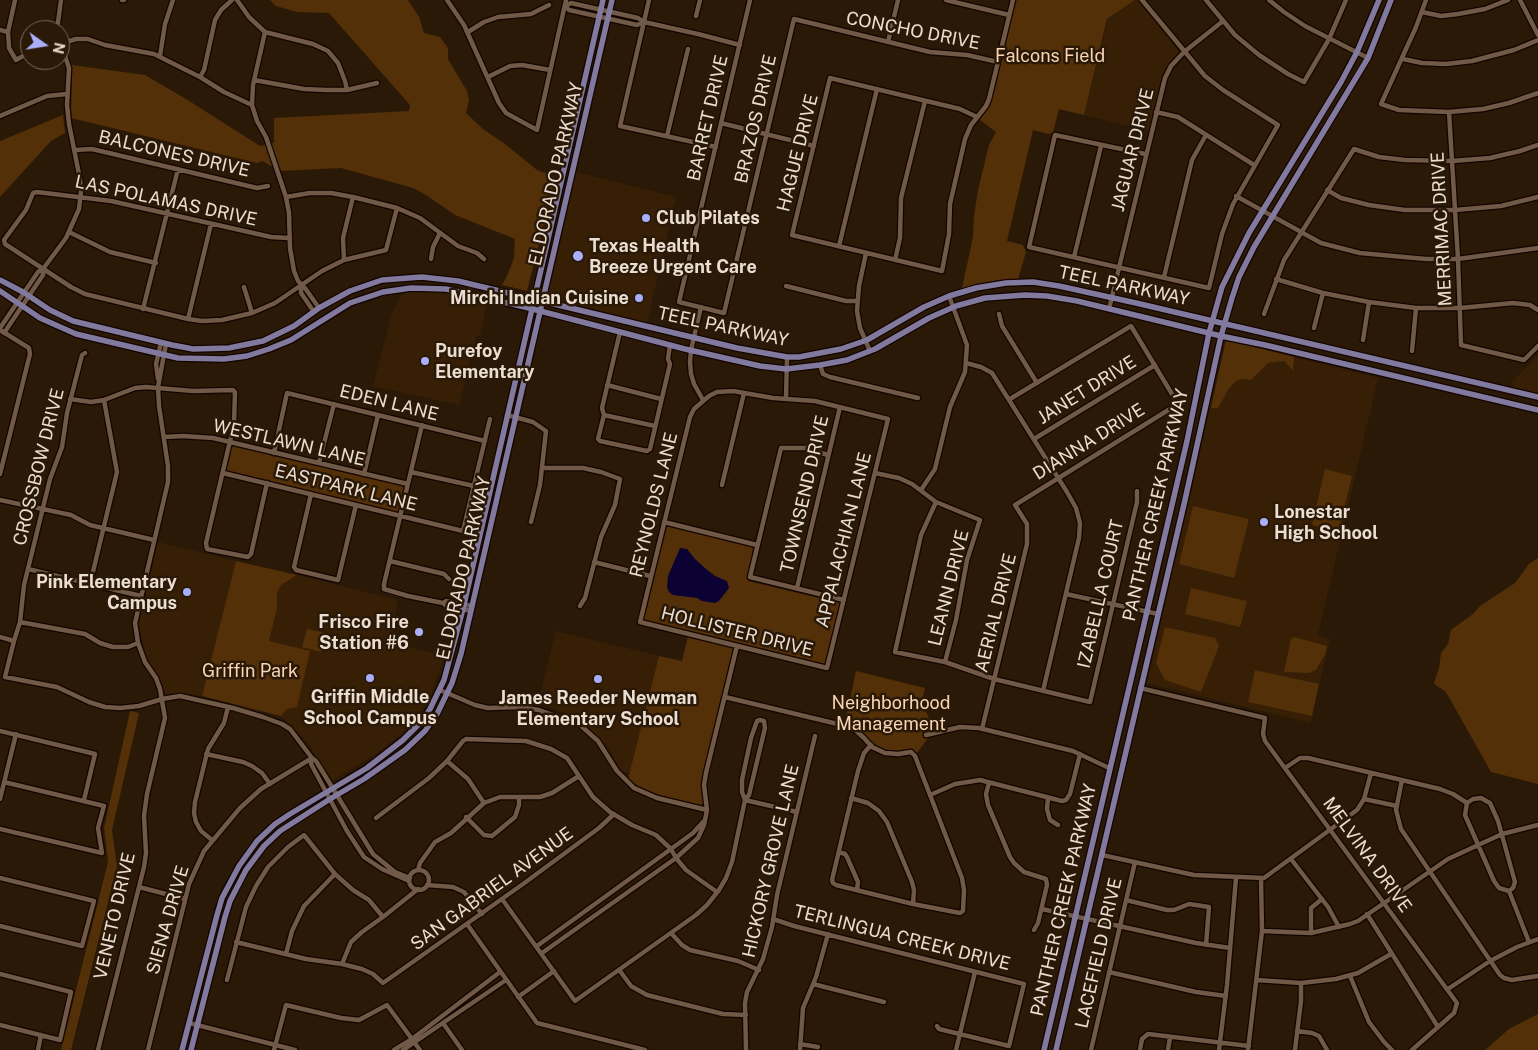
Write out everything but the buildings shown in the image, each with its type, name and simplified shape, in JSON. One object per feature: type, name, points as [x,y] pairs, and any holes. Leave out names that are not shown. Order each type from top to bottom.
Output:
[{"type":"main road","name":"ELDORADO PARKWAY","points":[[182,1050],[217,914],[222,898],[239,866],[266,832],[290,814],[383,757],[403,740],[420,723],[440,690],[450,664],[603,0]]},
{"type":"main road","name":"ELDORADO PARKWAY","points":[[191,1050],[225,917],[230,901],[246,870],[272,838],[295,821],[364,779],[405,750],[425,730],[448,694],[455,674],[471,609],[612,0]]},
{"type":"main road","name":"PANTHER CREEK PARKWAY","points":[[1044,1050],[1174,498],[1212,320],[1222,287],[1237,255],[1263,210],[1341,82],[1357,52],[1379,0]]},
{"type":"main road","name":"PANTHER CREEK PARKWAY","points":[[1056,1050],[1185,500],[1224,323],[1239,277],[1254,247],[1368,58],[1391,0]]},
{"type":"main road","points":[[554,208],[563,210]]},
{"type":"main road","name":"TEEL PARKWAY","points":[[0,280],[23,292],[50,310],[79,323],[183,348],[213,349],[244,346],[263,341],[283,332],[350,290],[395,279],[435,277],[737,348],[787,357],[799,357],[842,349],[864,340],[924,306],[949,296],[976,288],[1006,283],[1033,282],[1112,297],[1537,397]]},
{"type":"main road","points":[[395,279],[397,290]]},
{"type":"main road","points":[[455,291],[458,281]]},
{"type":"main road","name":"TEEL PARKWAY","points":[[0,291],[40,318],[76,334],[161,354],[196,360],[247,356],[270,350],[291,340],[326,317],[362,298],[411,288],[446,289],[691,350],[760,366],[786,369],[847,360],[870,351],[904,334],[929,318],[953,307],[985,298],[1025,295],[1066,299],[1535,409]]},
{"type":"main road","points":[[316,310],[326,317]]},
{"type":"main road","points":[[316,310],[320,321]]},
{"type":"main road","points":[[620,332],[623,321]]},
{"type":"main road","points":[[1298,353],[1301,341]]},
{"type":"main road","points":[[1375,371],[1377,360]]},
{"type":"main road","points":[[1535,409],[1537,397]]},
{"type":"main road","points":[[1194,409],[1205,412]]},
{"type":"main road","points":[[1174,498],[1185,500]]},
{"type":"main road","points":[[454,645],[462,647]]},
{"type":"main road","points":[[1110,768],[1121,771]]},
{"type":"main road","points":[[1090,852],[1102,855]]},
{"type":"street","points":[[15,0],[8,32],[9,48],[16,60],[20,58]]},
{"type":"street","points":[[58,20],[61,0]]},
{"type":"street","points":[[160,56],[173,0]]},
{"type":"street","points":[[200,77],[206,64],[214,20],[232,0]]},
{"type":"street","points":[[237,0],[249,17],[265,32],[313,44],[328,51],[338,63],[347,90]]},
{"type":"street","points":[[447,0],[468,32],[499,103],[506,113],[537,130],[566,0]]},
{"type":"street","points":[[649,0],[620,126],[716,147]]},
{"type":"street","points":[[696,16],[700,0]]},
{"type":"street","name":"BARRET DRIVE","points":[[701,307],[679,302],[750,0]]},
{"type":"street","points":[[888,42],[898,0]]},
{"type":"street","points":[[946,0],[1009,15]]},
{"type":"street","points":[[977,117],[960,109],[877,89],[839,246],[942,271],[950,234],[950,204],[965,139],[989,99],[1013,0]]},
{"type":"street","points":[[1142,0],[1205,76],[1223,90],[1278,125],[1236,196],[1222,234],[1209,288],[1029,247],[1055,135],[1146,154]]},
{"type":"street","points":[[1206,0],[1235,35],[1259,55],[1304,82],[1329,39],[1346,0]]},
{"type":"street","points":[[1270,0],[1284,12],[1329,39],[1368,58]]},
{"type":"street","points":[[1426,0],[1381,104],[1399,110],[1449,112],[1483,109],[1509,103],[1538,93]]},
{"type":"street","points":[[1422,12],[1441,16],[1458,14],[1485,9],[1508,0]]},
{"type":"street","points":[[1520,0],[1538,35]]},
{"type":"street","points":[[565,6],[571,4],[637,24],[644,22],[740,45]]},
{"type":"street","points":[[468,32],[484,22],[498,17],[531,14],[549,5]]},
{"type":"street","name":"CONCHO DRIVE","points":[[794,19],[930,52],[967,55],[998,62]]},
{"type":"street","name":"BRAZOS DRIVE","points":[[701,307],[724,313],[794,19]]},
{"type":"street","name":"JAGUAR DRIVE","points":[[1110,309],[1164,78],[1171,66],[1184,52],[1223,21]]},
{"type":"street","points":[[0,30],[8,32]]},
{"type":"street","points":[[265,32],[254,80],[252,105],[257,121],[266,137],[286,196],[294,271],[316,310]]},
{"type":"street","points":[[70,40],[88,39],[105,45],[160,56],[224,92],[252,105]]},
{"type":"street","points":[[1402,59],[1446,64],[1472,61],[1514,50],[1538,40]]},
{"type":"street","points":[[667,136],[688,49]]},
{"type":"street","points":[[488,77],[516,65],[550,70]]},
{"type":"street","points":[[0,474],[30,350],[2,330],[19,304],[23,292],[38,272],[43,269],[70,232],[77,215],[80,179],[69,124],[67,94],[70,81],[69,70]]},
{"type":"street","name":"HAGUE DRIVE","points":[[839,246],[792,234],[830,78],[877,89]]},
{"type":"street","points":[[254,80],[304,88],[347,90],[377,83]]},
{"type":"street","points":[[0,116],[47,96],[67,94]]},
{"type":"street","points":[[894,260],[900,230],[901,198],[925,101]]},
{"type":"street","points":[[1156,112],[1178,117],[1254,165]]},
{"type":"street","name":"MERRIMAC DRIVE","points":[[1449,112],[1461,345],[1524,360],[1538,346]]},
{"type":"street","points":[[721,123],[814,146]]},
{"type":"street","points":[[1164,277],[1192,160],[1206,135]]},
{"type":"street","points":[[1264,314],[1284,260],[1354,149],[1379,157],[1405,160],[1452,161],[1490,158],[1538,145]]},
{"type":"street","points":[[1074,257],[1101,146]]},
{"type":"street","name":"BALCONES DRIVE","points":[[75,150],[92,149],[257,188],[268,186]]},
{"type":"street","points":[[143,309],[178,169]]},
{"type":"street","points":[[1327,190],[1341,198],[1369,205],[1405,210],[1455,210],[1501,206],[1538,197]]},
{"type":"street","name":"LAS POLAMAS DRIVE","points":[[43,269],[5,244],[4,240],[26,210],[33,193],[37,192],[112,200],[270,237],[289,238]]},
{"type":"street","points":[[286,196],[331,193],[397,208],[420,218],[458,246],[477,253],[484,259]]},
{"type":"street","points":[[1236,196],[1321,243],[1360,252],[1426,259],[1458,259],[1538,248]]},
{"type":"street","points":[[344,260],[343,238],[353,197]]},
{"type":"street","points":[[43,269],[84,294],[188,319],[202,321],[222,320],[252,313],[275,303],[322,271],[344,260],[386,250],[397,208]]},
{"type":"street","points":[[188,319],[211,224]]},
{"type":"street","points":[[70,232],[110,252],[156,263]]},
{"type":"street","points":[[431,259],[433,247],[440,232]]},
{"type":"street","points":[[866,253],[857,301],[860,328],[870,351]]},
{"type":"street","points":[[19,304],[29,296],[43,275],[43,269]]},
{"type":"street","points":[[1276,279],[1323,293],[1369,302],[1416,308],[1460,308],[1513,303],[1530,305],[1538,310]]},
{"type":"street","points":[[786,286],[846,301],[857,301]]},
{"type":"street","points":[[244,287],[252,313]]},
{"type":"street","points":[[1314,328],[1323,293]]},
{"type":"street","points":[[921,490],[935,470],[950,407],[965,372],[967,345],[949,296]]},
{"type":"street","points":[[1363,340],[1369,302]]},
{"type":"street","points":[[701,307],[691,350],[691,374],[703,400],[717,392],[733,391],[803,399],[840,407]]},
{"type":"street","points":[[1412,351],[1416,308]]},
{"type":"street","points":[[999,314],[1002,326],[1037,383]]},
{"type":"street","points":[[1010,399],[1132,326],[1155,365]]},
{"type":"street","points":[[620,332],[602,408],[604,415],[598,439],[600,441],[647,452],[650,449],[670,364],[668,359],[670,345]]},
{"type":"street","name":"VENETO DRIVE","points":[[98,1050],[146,853],[144,816],[147,794],[165,718],[156,678],[145,662],[138,643],[135,623],[168,482],[168,466],[158,387],[159,380],[156,368],[164,343]]},
{"type":"street","name":"CROSSBOW DRIVE","points":[[85,353],[82,355],[70,399],[62,447],[50,479],[24,585],[20,622],[5,677],[57,686],[89,702],[105,707],[139,706],[162,698]]},
{"type":"street","points":[[786,398],[787,357]]},
{"type":"street","points":[[875,473],[899,478],[912,484],[936,502],[919,542],[895,652],[945,662],[994,679],[1043,691],[1080,538],[1080,523],[1076,508],[1010,399],[992,373],[981,367],[966,363]]},
{"type":"street","points":[[820,365],[823,374],[830,377],[918,398]]},
{"type":"street","name":"DIANNA DRIVE","points":[[1015,505],[1178,404],[1155,365]]},
{"type":"street","name":"JANET DRIVE","points":[[1034,439],[1155,365]]},
{"type":"street","points":[[607,385],[661,399]]},
{"type":"street","points":[[70,399],[91,402],[104,400],[135,388],[158,387],[193,391],[233,390],[235,392],[235,418],[206,547],[210,549],[248,557],[251,554],[267,483]]},
{"type":"street","name":"EDEN LANE","points":[[274,453],[287,393],[485,441]]},
{"type":"street","points":[[722,485],[744,393]]},
{"type":"street","points":[[90,584],[117,472],[104,400]]},
{"type":"street","name":"REYNOLDS LANE","points":[[640,622],[690,417],[694,408],[703,400]]},
{"type":"street","points":[[319,463],[334,404]]},
{"type":"street","name":"APPALACHIAN LANE","points":[[828,668],[888,419],[840,407]]},
{"type":"street","name":"TOWNSEND DRIVE","points":[[797,588],[840,407]]},
{"type":"street","points":[[364,474],[378,415]]},
{"type":"street","points":[[507,415],[533,422],[546,431],[540,485],[531,522]]},
{"type":"street","points":[[604,415],[655,426]]},
{"type":"street","points":[[411,472],[474,486],[490,419]]},
{"type":"street","points":[[422,426],[384,589],[443,603],[446,601],[471,609]]},
{"type":"street","name":"WESTLAWN LANE","points":[[164,438],[198,436],[230,442],[408,484]]},
{"type":"street","points":[[828,455],[805,448],[780,448],[750,577],[844,600]]},
{"type":"street","points":[[542,468],[583,468],[620,479],[615,504],[601,536],[585,598],[580,606]]},
{"type":"street","name":"EASTPARK LANE","points":[[222,473],[463,532],[474,486]]},
{"type":"street","name":"IZABELLA COURT","points":[[1043,691],[1090,702],[1137,502],[1137,491]]},
{"type":"street","points":[[311,494],[294,569],[338,580],[356,505]]},
{"type":"street","points":[[0,500],[71,515],[90,525],[154,540]]},
{"type":"street","name":"LEANN DRIVE","points":[[936,502],[980,520],[967,560],[956,620],[945,662]]},
{"type":"street","name":"AERIAL DRIVE","points":[[982,729],[1027,544],[1027,524],[1015,505]]},
{"type":"street","points":[[534,509],[540,511]]},
{"type":"street","points":[[664,522],[758,545]]},
{"type":"street","points":[[390,561],[444,574],[449,579]]},
{"type":"street","points":[[594,562],[650,576]]},
{"type":"street","points":[[28,569],[141,596]]},
{"type":"street","points":[[1066,594],[1158,614]]},
{"type":"street","points":[[20,622],[85,634],[100,643],[113,647],[128,647],[138,643]]},
{"type":"street","name":"HOLLISTER DRIVE","points":[[640,622],[828,668]]},
{"type":"street","points":[[0,637],[14,640]]},
{"type":"street","points":[[542,953],[676,858],[698,838],[704,825],[703,822],[707,810],[704,785],[737,646]]},
{"type":"street","name":"MELVINA DRIVE","points":[[1140,688],[1265,718],[1263,738],[1456,999],[1458,1006],[1454,1013],[1438,1027]]},
{"type":"street","points":[[440,690],[475,705],[488,708],[520,707],[539,710],[579,724],[598,741],[614,767],[634,788],[656,798],[707,810]]},
{"type":"street","points":[[162,698],[180,696],[228,707],[273,720],[290,729],[316,761],[374,854],[395,872],[410,879]]},
{"type":"street","points":[[725,697],[855,730],[871,745],[885,753],[911,752],[915,756],[962,878],[964,890],[963,911],[960,913],[913,904],[833,883],[832,880],[851,798],[864,753],[871,745]]},
{"type":"street","points":[[212,840],[201,831],[196,822],[194,813],[195,802],[206,754],[210,744],[224,723],[228,707]]},
{"type":"street","points":[[502,899],[575,1001],[620,971],[700,912],[717,892],[726,878],[732,862],[745,800],[749,795],[765,728],[764,721],[760,720],[757,721],[755,726],[742,780],[742,792],[745,800]]},
{"type":"street","points":[[926,735],[960,727],[982,729],[1080,754],[1096,764],[1110,768]]},
{"type":"street","points":[[0,731],[95,754],[84,800]]},
{"type":"street","points":[[0,799],[16,734]]},
{"type":"street","name":"HICKORY GROVE LANE","points":[[746,1050],[747,992],[764,959],[815,736]]},
{"type":"street","points":[[376,818],[403,799],[447,760],[462,741],[466,739],[526,741],[551,749],[567,758],[592,797],[632,825],[656,835],[671,849],[686,870],[717,892]]},
{"type":"street","points":[[206,754],[243,762],[252,766],[262,773],[270,784]]},
{"type":"street","points":[[930,795],[966,782],[980,780],[1048,798],[1066,800],[1070,794],[1080,754]]},
{"type":"street","points":[[747,755],[758,757]]},
{"type":"street","points":[[1285,768],[1300,758],[1305,757],[1448,792],[1467,804]]},
{"type":"street","points":[[312,758],[311,764],[346,829],[364,857],[382,869],[410,879]]},
{"type":"street","name":"SIENA DRIVE","points":[[148,1050],[185,898],[196,866],[204,851],[240,808],[270,784],[312,758]]},
{"type":"street","points":[[447,760],[468,779],[484,804]]},
{"type":"street","points":[[1102,855],[1194,875],[1236,878],[1266,877],[1357,810],[1364,800],[1371,773]]},
{"type":"street","points":[[404,900],[412,887],[410,879],[412,873],[419,870],[425,856],[435,842],[450,833],[466,817],[484,804],[500,798],[540,797],[552,793],[579,776]]},
{"type":"street","points":[[1402,780],[1396,806],[1401,829],[1500,975],[1508,980],[1538,976]]},
{"type":"street","points":[[0,829],[102,853],[98,828],[104,806],[4,782]]},
{"type":"street","points":[[988,782],[986,794],[988,805],[1010,857],[1024,872],[1046,879],[1047,885],[1042,909],[1034,930]]},
{"type":"street","points":[[466,817],[484,835],[492,836],[514,817],[519,797]]},
{"type":"street","points":[[851,798],[868,803],[879,811],[888,822],[912,882],[914,890],[913,904]]},
{"type":"street","points":[[1048,798],[1047,809],[1050,820],[1058,825]]},
{"type":"street","points":[[1477,798],[1487,800],[1494,811],[1502,834],[1515,882],[1514,888],[1509,891],[1502,890],[1496,886],[1465,815],[1467,804],[1477,798]]},
{"type":"street","points":[[745,800],[797,812]]},
{"type":"street","points":[[1364,800],[1396,806]]},
{"type":"street","name":"SAN GABRIEL AVENUE","points":[[342,964],[373,974],[383,983],[482,914],[599,828],[614,814]]},
{"type":"street","points":[[537,946],[684,840],[703,822]]},
{"type":"street","points":[[346,829],[351,828],[355,824]]},
{"type":"street","points":[[1262,931],[1310,932],[1339,927],[1358,920],[1448,859],[1502,834],[1538,825]]},
{"type":"street","points":[[227,980],[246,906],[260,879],[268,866],[304,835],[335,874],[353,890],[369,900],[383,917]]},
{"type":"street","points":[[355,843],[360,842],[363,837]]},
{"type":"street","points":[[684,840],[688,848]]},
{"type":"street","points":[[839,852],[847,857],[858,882],[857,890]]},
{"type":"street","points":[[1291,859],[1332,912],[1339,927]]},
{"type":"street","name":"LACEFIELD DRIVE","points":[[1092,1050],[1135,862]]},
{"type":"street","points":[[643,869],[648,878]]},
{"type":"street","points":[[419,870],[426,873],[428,883]]},
{"type":"street","points":[[286,954],[292,931],[304,906],[335,874]]},
{"type":"street","points":[[0,878],[94,902],[82,946],[0,926]]},
{"type":"street","points":[[1219,1050],[1226,996],[1236,878]]},
{"type":"street","points":[[1140,1050],[1142,1039],[1146,1035],[1151,1034],[1220,1042],[1248,1048],[1262,931],[1261,878]]},
{"type":"street","points":[[236,942],[306,959],[342,964],[351,942],[428,883]]},
{"type":"street","points":[[428,883],[453,887],[464,892],[482,914]]},
{"type":"street","points":[[139,887],[185,898]]},
{"type":"street","points":[[412,887],[418,889]]},
{"type":"street","points":[[1509,891],[1529,942]]},
{"type":"street","points":[[1310,932],[1311,908],[1322,898]]},
{"type":"street","points":[[1126,900],[1167,910],[1174,910],[1189,904],[1209,907],[1206,945]]},
{"type":"street","points":[[1042,909],[1206,945],[1230,948]]},
{"type":"street","points":[[1367,914],[1438,1027],[1412,1050]]},
{"type":"street","name":"TERLINGUA CREEK DRIVE","points":[[773,919],[1024,984],[1009,1046],[960,1034]]},
{"type":"street","points":[[467,924],[537,1023],[645,1050]]},
{"type":"street","points":[[671,933],[690,950],[738,961],[759,970]]},
{"type":"street","points":[[818,1047],[800,1047],[803,1008],[814,984],[828,934]]},
{"type":"street","points":[[1448,989],[1490,960],[1538,938]]},
{"type":"street","points":[[1257,980],[1301,983],[1350,976],[1391,954]]},
{"type":"street","points":[[518,997],[554,971]]},
{"type":"street","points":[[620,971],[632,986],[644,994],[723,1014],[746,1015]]},
{"type":"street","points":[[403,1050],[439,1018],[500,972]]},
{"type":"street","points":[[956,1050],[975,972]]},
{"type":"street","points":[[1109,972],[1196,992],[1226,996]]},
{"type":"street","points":[[0,974],[71,992],[60,1040],[0,1025]]},
{"type":"street","points":[[1350,976],[1369,1022],[1392,1050]]},
{"type":"street","points":[[394,1050],[444,1024],[506,980]]},
{"type":"street","points":[[1295,1050],[1302,997],[1301,983]]},
{"type":"street","points":[[814,984],[884,1002]]},
{"type":"street","points":[[275,1048],[286,1005],[359,1020],[388,1005],[420,1050]]},
{"type":"street","points":[[439,1018],[462,1050]]},
{"type":"street","points":[[189,1024],[275,1048],[295,1050]]},
{"type":"street","points":[[937,1026],[939,1029],[960,1034]]},
{"type":"street","points":[[1297,1031],[1319,1036],[1327,1050]]},
{"type":"street","points":[[38,1050],[41,1035]]},
{"type":"street","points":[[1168,1050],[1170,1037]]},
{"type":"shaded area","points":[[1135,0],[1138,0],[1180,53],[1163,73],[1149,131],[1084,115],[1108,19]]},
{"type":"shaded area","points":[[576,172],[676,197],[647,323],[551,299],[547,296]]},
{"type":"shaded area","name":"Purefoy Elementary","points":[[412,291],[441,292],[487,304],[480,336],[476,336],[459,405],[373,386],[392,313],[403,293]]},
{"type":"shaded area","name":"Lonestar High School","points":[[1226,340],[1378,378],[1318,635],[1330,639],[1310,723],[1147,683]]},
{"type":"shaded area","points":[[1538,355],[1538,393],[1513,387],[1512,382]]},
{"type":"shaded area","name":"Pink Elementary Campus","points":[[158,542],[236,561],[202,696],[180,693],[166,695],[145,653],[139,624]]},
{"type":"shaded area","points":[[680,548],[687,549],[706,569],[715,576],[727,581],[729,588],[719,601],[715,603],[702,601],[697,598],[673,595],[669,592],[667,587],[668,576]]},
{"type":"shaded area","name":"Griffin Middle School Campus","points":[[297,575],[398,600],[389,642],[444,656],[432,692],[418,716],[401,734],[380,751],[332,781],[307,742],[281,716],[287,709],[292,707],[269,641],[277,609],[277,593],[281,585]]},
{"type":"shaded area","name":"James Reeder Newman Elementary School","points":[[556,631],[659,656],[630,773],[622,772],[609,748],[585,724],[575,717],[538,703]]},
{"type":"green space","points":[[270,0],[408,0],[419,17],[424,33],[440,37],[448,48],[448,59],[467,91],[469,101],[466,113],[483,129],[537,170],[553,176],[554,184],[527,291],[502,285],[514,258],[515,239],[455,215],[413,188],[341,168],[281,171],[262,161],[257,163],[71,118],[72,65],[145,75],[260,146],[274,143],[274,118],[409,111],[410,105],[329,13],[297,12],[276,6]]},
{"type":"green space","name":"Falcons Field","points":[[1016,0],[1135,0],[1107,19],[1084,115],[1059,109],[1053,132],[1049,134],[1033,130],[1007,241],[1023,245],[1026,252],[1018,279],[962,288],[973,237],[978,190],[989,145],[996,132],[980,120],[993,94]]},
{"type":"green space","points":[[63,115],[65,133],[51,141],[0,197],[0,141]]},
{"type":"green space","points":[[1226,340],[1294,357],[1294,371],[1284,361],[1268,363],[1251,380],[1241,379],[1236,381],[1228,390],[1218,408],[1211,408]]},
{"type":"green space","points":[[231,444],[405,485],[399,513],[225,471]]},
{"type":"green space","points":[[1325,469],[1352,476],[1339,531],[1312,525]]},
{"type":"green space","points":[[1193,506],[1249,519],[1234,578],[1179,564]]},
{"type":"green space","points":[[667,525],[753,547],[748,581],[840,603],[825,663],[643,620]]},
{"type":"green space","points":[[1538,558],[1538,784],[1491,772],[1445,691],[1434,683],[1441,653],[1448,644],[1451,630],[1473,614],[1480,606],[1515,583],[1529,564]]},
{"type":"green space","name":"Griffin Park","points":[[236,561],[297,575],[281,585],[277,593],[277,609],[269,641],[310,651],[297,707],[287,709],[281,716],[202,696]]},
{"type":"green space","points":[[1191,588],[1247,601],[1240,627],[1185,614]]},
{"type":"green space","points":[[1165,627],[1215,638],[1219,646],[1201,692],[1165,680],[1156,663]]},
{"type":"green space","points":[[307,629],[326,633],[321,652],[302,647]]},
{"type":"green space","points":[[688,636],[734,647],[704,773],[703,804],[699,805],[644,790],[628,779],[659,656],[682,661]]},
{"type":"green space","points":[[1294,637],[1327,646],[1325,655],[1316,670],[1309,673],[1284,672],[1291,639]]},
{"type":"green space","points":[[1255,670],[1319,684],[1312,716],[1248,702]]},
{"type":"green space","name":"Neighborhood Management","points":[[856,671],[925,688],[922,702],[934,730],[917,753],[913,751],[895,752],[881,749],[874,745],[864,733],[845,723]]},
{"type":"green space","points":[[130,711],[139,713],[112,830],[117,866],[71,1050],[61,1050],[108,862],[104,828]]},
{"type":"green space","points":[[1538,1014],[1538,1050],[1485,1050],[1509,1029]]},
{"type":"place","name":"Club Pilates","points":[[646,218]]},
{"type":"place","name":"Texas Health Breeze Urgent Care","points":[[578,256]]},
{"type":"place","name":"Mirchi Indian Cuisine","points":[[639,298]]},
{"type":"place","name":"Purefoy Elementary","points":[[425,361]]},
{"type":"place","name":"Lonestar High School","points":[[1264,522]]},
{"type":"place","name":"Pink Elementary Campus","points":[[187,592]]},
{"type":"place","name":"Frisco Fire Station #6","points":[[419,632]]},
{"type":"place","name":"Griffin Middle School Campus","points":[[370,678]]},
{"type":"place","name":"James Reeder Newman Elementary School","points":[[598,679]]}]
